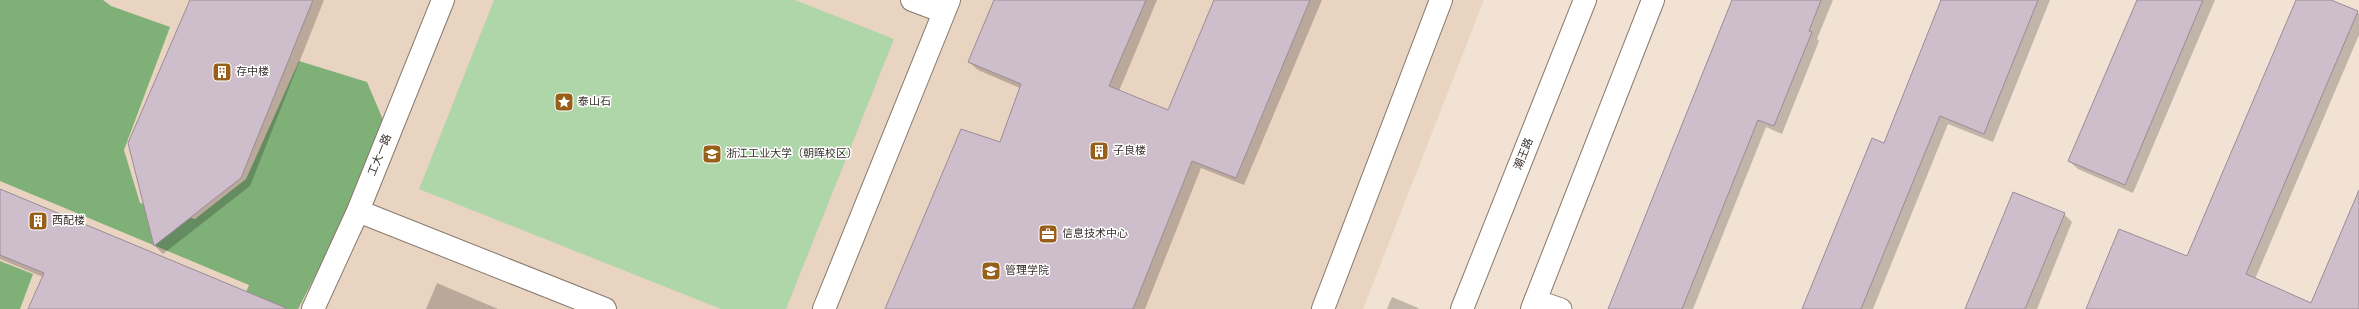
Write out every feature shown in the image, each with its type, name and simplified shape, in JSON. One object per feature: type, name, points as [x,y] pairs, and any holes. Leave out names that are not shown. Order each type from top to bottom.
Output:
[{"type":"street","name":"工大一路","points":[[313,309],[358,211],[443,0]]},
{"type":"street","points":[[824,309],[946,6],[912,0]]},
{"type":"street","points":[[1323,309],[1441,0]]},
{"type":"street","name":"潮王路","points":[[1462,309],[1585,0]]},
{"type":"street","points":[[1534,305],[1653,0]]},
{"type":"street","points":[[358,211],[605,309]]},
{"type":"lane","points":[[1534,305],[1561,309]]},
{"type":"shaded area","name":"浙江工业大学（朝晖校区）","points":[[0,0],[1484,0],[1363,309],[0,309]]},
{"type":"green space","points":[[0,0],[103,0],[111,6],[170,27],[124,150],[140,203],[195,219],[246,179],[299,61],[367,82],[389,134],[298,309],[239,309],[249,285],[0,181]]},
{"type":"green space","points":[[494,0],[795,0],[894,39],[786,309],[721,309],[419,189]]},
{"type":"green space","points":[[0,261],[33,274],[20,309],[0,309]]},
{"type":"building","name":"存中楼","points":[[190,0],[313,0],[241,178],[154,246],[128,143]]},
{"type":"building","name":"子良楼","points":[[994,0],[1146,0],[1109,86],[1168,110],[1214,0],[1310,0],[1236,178],[1192,161],[1133,309],[885,309],[961,129],[1000,142],[1021,84],[968,62]]},
{"type":"building","points":[[1732,0],[1821,0],[1809,31],[1812,32],[1774,126],[1758,120],[1682,309],[1608,309]]},
{"type":"building","points":[[1941,0],[2038,0],[1984,134],[1940,116],[1861,309],[1802,309],[1872,138],[1884,143]]},
{"type":"building","points":[[2137,0],[2203,0],[2125,185],[2068,161]]},
{"type":"building","points":[[2296,0],[2331,0],[2358,11],[2246,274],[2311,303],[2359,190],[2359,309],[2086,309],[2119,229],[2187,256]]},
{"type":"building","name":"西配楼","points":[[0,189],[286,308],[28,309],[44,273],[0,255]]},
{"type":"building","points":[[2013,192],[2065,213],[2025,309],[1965,309]]},
{"type":"place","name":"存中楼","points":[[222,72]]},
{"type":"place","name":"泰山石","points":[[564,102]]},
{"type":"place","name":"子良楼","points":[[1099,151]]},
{"type":"place","name":"浙江工业大学（朝晖校区）","points":[[712,154]]},
{"type":"place","name":"西配楼","points":[[38,221]]},
{"type":"place","name":"信息技术中心","points":[[1048,234]]},
{"type":"place","name":"管理学院","points":[[991,271]]}]
